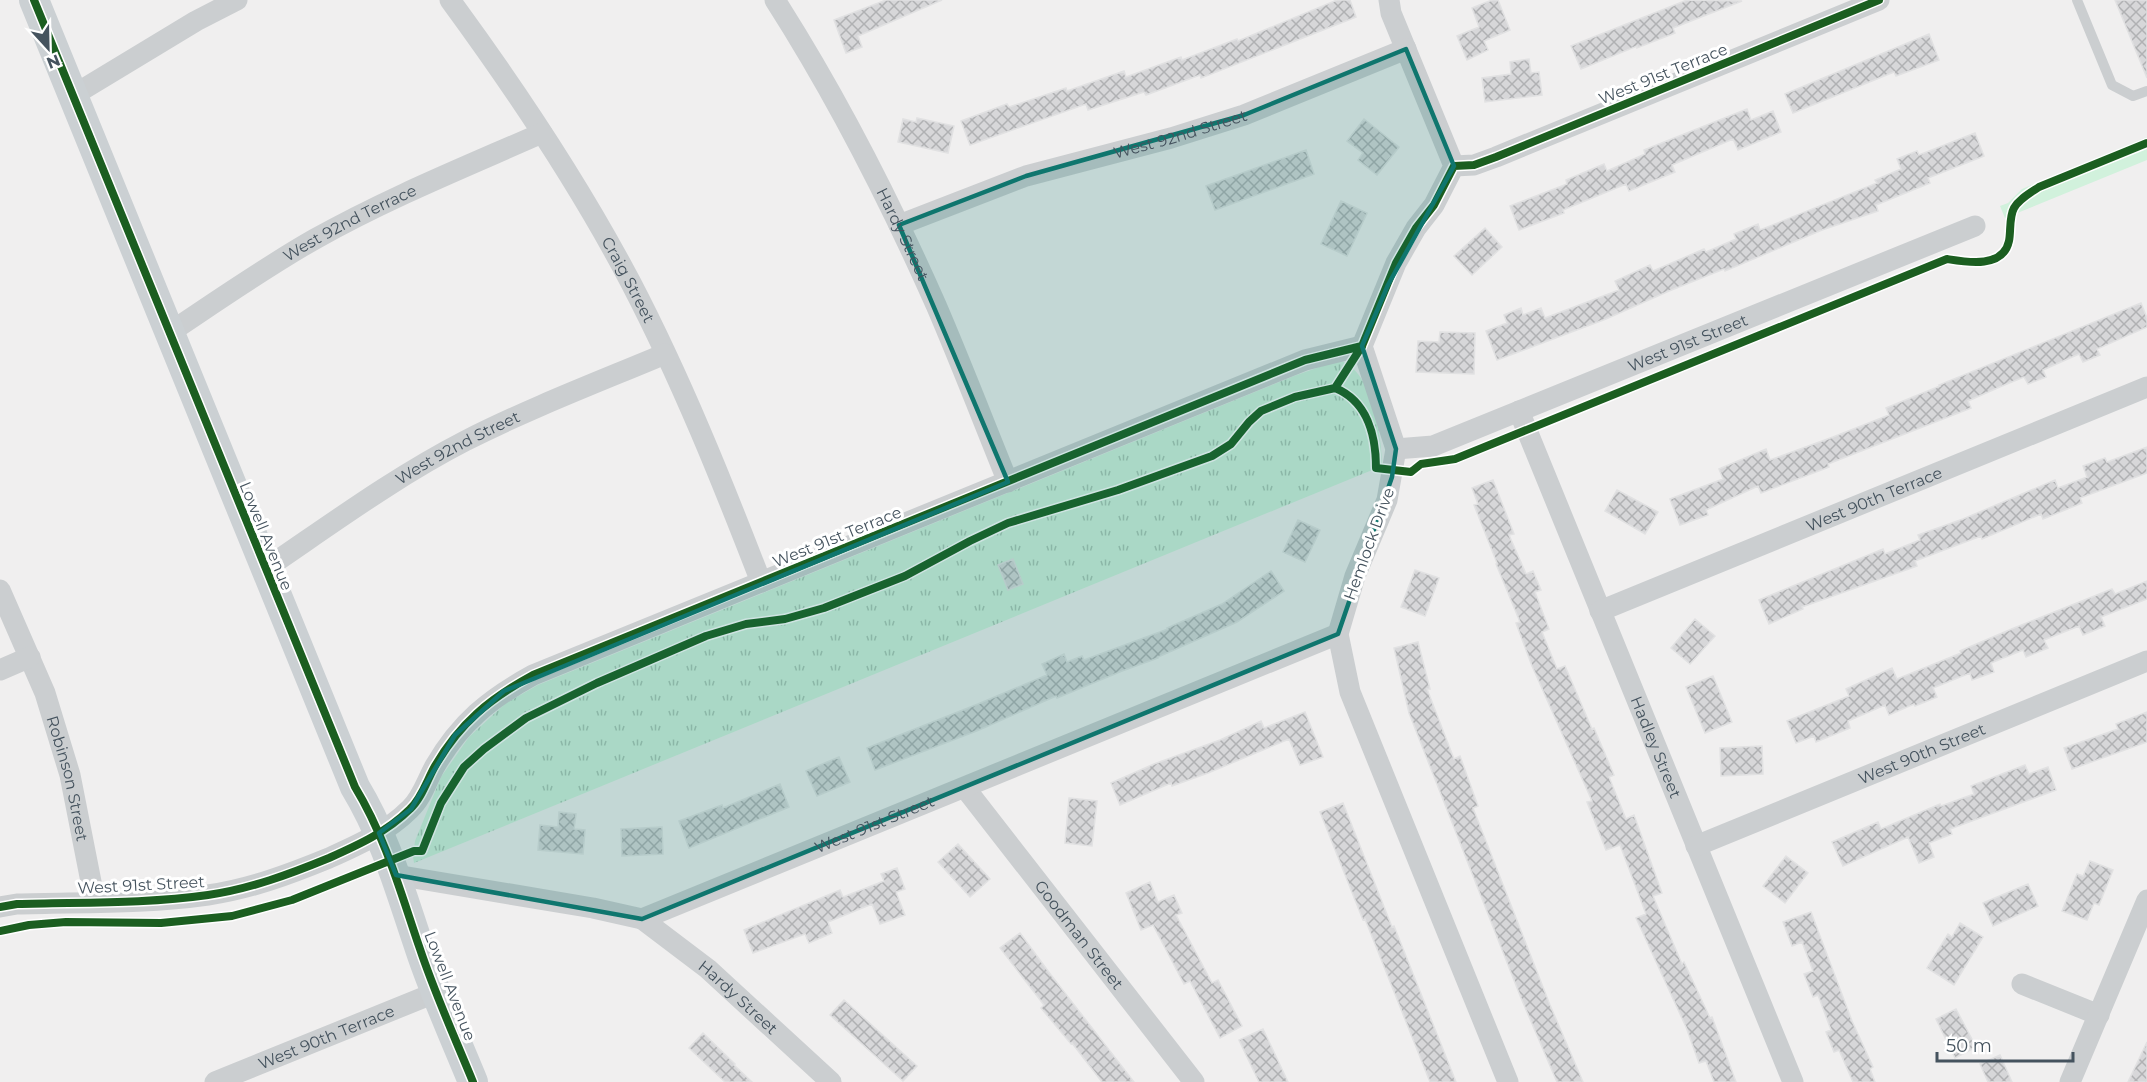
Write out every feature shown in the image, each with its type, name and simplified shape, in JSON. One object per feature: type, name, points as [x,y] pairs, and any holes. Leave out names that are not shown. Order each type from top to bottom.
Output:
[{"type":"street","name":"Lowell Avenue","points":[[34,0],[355,787],[380,833],[420,951],[473,1082]]},
{"type":"street","points":[[72,96],[196,21],[237,0]]},
{"type":"street","name":"Craig Street","points":[[450,0],[506,77],[589,210],[631,283],[692,412],[761,582]]},
{"type":"street","name":"Hardy Street","points":[[774,0],[808,52],[899,225],[936,307],[1008,482]]},
{"type":"street","points":[[1362,346],[1396,263],[1416,228],[1434,205],[1454,166],[1391,13],[1389,0]]},
{"type":"street","name":"West 91st Terrace","points":[[1454,166],[1474,165],[1496,157],[1880,0]]},
{"type":"street","name":"West 92nd Street","points":[[899,225],[1026,176],[1171,138],[1244,115],[1406,49]]},
{"type":"street","name":"West 92nd Terrace","points":[[169,333],[254,276],[315,239],[406,192],[542,134]]},
{"type":"street","name":"West 91st Street","points":[[1396,449],[1432,446],[1975,226]]},
{"type":"street","name":"West 91st Terrace","points":[[380,833],[411,809],[455,735],[474,714],[504,691],[533,675],[1305,360],[1362,346]]},
{"type":"street","name":"Hemlock Drive","points":[[1362,346],[1396,449],[1387,500],[1355,576],[1338,634],[1350,692],[1508,1082]]},
{"type":"street","name":"West 92nd Street","points":[[265,569],[388,486],[464,442],[543,404],[665,354]]},
{"type":"street","name":"West 90th Terrace","points":[[1600,611],[2147,387]]},
{"type":"street","name":"Hadley Street","points":[[1519,411],[1793,1082]]},
{"type":"street","name":"Robinson Street","points":[[0,590],[45,693],[70,775],[95,902]]},
{"type":"street","name":"West 91st Street","points":[[642,919],[1338,634]]},
{"type":"street","points":[[0,670],[30,657]]},
{"type":"street","name":"West 90th Street","points":[[1696,846],[2147,661]]},
{"type":"street","name":"Goodman Street","points":[[965,788],[1194,1082]]},
{"type":"street","name":"West 91st Street","points":[[0,907],[18,904],[147,901],[209,895],[262,883],[356,846],[380,833]]},
{"type":"street","points":[[396,875],[593,908],[642,919]]},
{"type":"street","points":[[2070,1082],[2147,900]]},
{"type":"street","name":"Hardy Street","points":[[642,919],[708,969],[831,1082]]},
{"type":"street","points":[[2022,984],[2099,1015]]},
{"type":"street","name":"West 90th Terrace","points":[[215,1082],[436,992]]},
{"type":"lane","points":[[2077,0],[2112,85],[2133,96],[2147,91]]},
{"type":"highlighted area","points":[[1406,49],[1454,166],[1388,285],[1362,346],[1396,449],[1392,477],[1338,634],[642,919],[396,875],[379,833],[411,809],[455,735],[504,691],[1008,482],[899,225],[1026,176],[1244,115]]},
{"type":"green space","points":[[2147,137],[2147,160],[2005,218],[2000,206],[2008,203],[2022,189]]},
{"type":"green space","points":[[1339,360],[1351,367],[1368,391],[1380,438],[1382,466],[414,863],[415,841],[441,777],[469,737],[506,703],[538,685],[1294,376]]},
{"type":"building","points":[[886,0],[942,0],[858,36],[862,47],[846,53],[834,20]]},
{"type":"building","points":[[1337,0],[1350,0],[1356,17],[1201,78],[1200,75],[1146,95],[1144,92],[1088,110],[1086,104],[970,145],[961,121],[1007,104],[1009,107],[1066,88],[1067,91],[1124,71],[1126,77],[1181,57],[1182,60],[1237,39],[1238,41]]},
{"type":"building","points":[[1498,0],[1510,30],[1484,41],[1488,50],[1467,60],[1457,36],[1479,27],[1472,8]]},
{"type":"building","points":[[1687,0],[1742,1],[1673,28],[1675,33],[1581,69],[1571,46]]},
{"type":"building","points":[[2115,0],[2147,0],[2147,78]]},
{"type":"building","points":[[1929,34],[1939,60],[1896,76],[1894,72],[1793,113],[1785,94]]},
{"type":"building","points":[[1529,59],[1531,73],[1539,72],[1542,95],[1485,102],[1482,78],[1511,74],[1510,62]]},
{"type":"building","points":[[1747,109],[1751,120],[1773,111],[1781,132],[1738,150],[1733,139],[1672,165],[1675,172],[1629,191],[1626,184],[1563,210],[1564,213],[1519,230],[1510,206],[1567,184],[1566,180],[1604,164],[1607,171],[1645,154],[1644,150]]},
{"type":"building","points":[[917,118],[954,126],[948,153],[898,142],[903,119],[916,122]]},
{"type":"building","points":[[1364,119],[1399,147],[1377,175],[1358,160],[1363,153],[1347,141]]},
{"type":"building","points":[[1975,133],[1984,156],[1928,178],[1930,183],[1876,205],[1878,211],[1822,230],[1725,271],[1724,269],[1669,291],[1606,319],[1497,360],[1486,331],[1507,323],[1504,315],[1521,308],[1523,315],[1541,308],[1545,318],[1619,290],[1615,281],[1650,265],[1653,271],[1704,249],[1706,252],[1736,239],[1734,234],[1758,224],[1760,230],[1877,183],[1875,180],[1901,169],[1897,159],[1917,151],[1919,155]]},
{"type":"building","points":[[1306,150],[1314,174],[1215,210],[1206,186]]},
{"type":"building","points":[[1341,201],[1367,213],[1347,256],[1321,244]]},
{"type":"building","points":[[1485,228],[1502,247],[1472,275],[1454,256]]},
{"type":"building","points":[[2141,303],[2147,318],[2147,327],[2097,349],[2100,355],[2083,362],[2079,354],[2043,370],[2046,377],[2028,384],[2024,377],[1968,401],[1971,408],[1761,493],[1758,486],[1706,510],[1708,515],[1680,525],[1670,499],[1723,479],[1719,469],[1766,449],[1770,460],[1889,415],[1886,408]]},
{"type":"building","points":[[1440,332],[1475,333],[1474,374],[1416,372],[1418,341],[1439,342]]},
{"type":"building","points":[[2147,447],[2147,473],[2080,498],[2082,503],[2043,519],[2041,514],[1982,539],[1981,536],[1915,561],[1917,566],[1802,607],[1803,609],[1769,624],[1759,600],[1883,549],[1885,554],[1920,540],[1918,535],[1963,519],[2055,480],[2058,488],[2087,477],[2083,466],[2105,458],[2107,462]]},
{"type":"building","points":[[1493,480],[1514,534],[1509,535],[1526,574],[1533,571],[1541,590],[1535,592],[1549,629],[1542,632],[1557,669],[1565,666],[1592,729],[1594,728],[1614,775],[1609,777],[1626,819],[1634,815],[1662,893],[1653,896],[1682,964],[1684,962],[1710,1018],[1712,1017],[1736,1082],[1714,1082],[1706,1061],[1699,1063],[1686,1027],[1636,918],[1646,914],[1620,845],[1606,850],[1587,802],[1592,801],[1532,666],[1516,623],[1520,622],[1474,505],[1478,504],[1472,488]]},
{"type":"building","points":[[1617,490],[1658,512],[1645,534],[1605,511]]},
{"type":"building","points":[[1298,520],[1320,530],[1305,562],[1283,552]]},
{"type":"building","points":[[1013,559],[1023,584],[1008,590],[998,565]]},
{"type":"building","points":[[1415,570],[1439,578],[1425,616],[1401,607]]},
{"type":"building","points":[[1271,571],[1284,591],[1237,622],[1158,658],[1057,698],[1056,696],[979,730],[875,770],[867,748],[1047,675],[1042,664],[1064,654],[1067,662],[1082,656],[1084,660],[1168,629],[1222,604]]},
{"type":"building","points":[[2147,581],[2147,599],[2101,617],[2105,626],[2083,635],[2079,626],[2044,640],[2048,648],[2026,657],[2023,650],[1991,663],[1994,672],[1972,680],[1970,673],[1933,688],[1937,697],[1889,715],[1885,705],[1848,721],[1850,728],[1816,742],[1814,736],[1796,743],[1787,721],[1849,696],[1846,689],[1892,668],[1897,679],[2014,628],[2112,589],[2115,594]]},
{"type":"building","points":[[1695,619],[1715,636],[1690,664],[1671,648]]},
{"type":"building","points":[[1418,642],[1430,689],[1427,689],[1454,759],[1460,756],[1478,806],[1473,808],[1550,1005],[1583,1082],[1557,1082],[1521,998],[1409,713],[1394,648]]},
{"type":"building","points":[[1713,676],[1732,722],[1705,733],[1686,687]]},
{"type":"building","points":[[1305,712],[1323,757],[1300,765],[1289,739],[1208,773],[1172,786],[1171,783],[1120,805],[1111,783],[1154,764],[1220,740],[1261,721],[1264,728]]},
{"type":"building","points":[[2147,712],[2147,742],[2072,769],[2064,748],[2118,729],[2116,724]]},
{"type":"building","points":[[1762,746],[1763,774],[1721,776],[1720,748]]},
{"type":"building","points":[[839,757],[850,782],[817,796],[806,771]]},
{"type":"building","points":[[2025,765],[2029,774],[2048,767],[2056,790],[1950,829],[1952,834],[1929,843],[1934,857],[1919,863],[1908,837],[1843,866],[1832,842],[1878,822],[1881,829],[1940,804],[1941,806],[1974,794],[1971,786]]},
{"type":"building","points":[[780,784],[789,807],[689,848],[679,821],[722,805],[723,808]]},
{"type":"building","points":[[1069,798],[1097,801],[1092,846],[1065,843]]},
{"type":"building","points":[[1343,803],[1456,1082],[1430,1082],[1365,919],[1363,920],[1320,812]]},
{"type":"building","points":[[559,812],[576,814],[574,829],[585,830],[583,854],[538,850],[540,825],[558,827]]},
{"type":"building","points":[[662,827],[663,854],[622,856],[621,829]]},
{"type":"building","points":[[958,844],[990,879],[970,897],[938,862]]},
{"type":"building","points":[[1786,856],[1808,873],[1785,903],[1763,886]]},
{"type":"building","points":[[2090,861],[2113,870],[2099,905],[2094,903],[2087,920],[2062,911],[2077,874],[2083,876]]},
{"type":"building","points":[[897,868],[905,889],[896,892],[905,915],[880,924],[872,904],[828,922],[832,933],[809,943],[805,934],[753,953],[744,930],[840,890],[843,897],[884,881],[881,874]]},
{"type":"building","points":[[1150,882],[1158,902],[1174,895],[1182,913],[1176,915],[1212,983],[1218,980],[1242,1026],[1220,1038],[1190,981],[1184,984],[1153,925],[1141,930],[1126,893]]},
{"type":"building","points":[[2028,884],[2038,906],[1993,926],[1983,903]]},
{"type":"building","points":[[1811,912],[1852,1021],[1873,1067],[1870,1069],[1875,1082],[1853,1082],[1839,1050],[1834,1052],[1826,1032],[1831,1030],[1818,995],[1813,997],[1804,974],[1813,971],[1802,942],[1792,946],[1783,922]]},
{"type":"building","points":[[1960,923],[1983,937],[1954,985],[1927,968],[1948,934],[1952,937]]},
{"type":"building","points":[[1020,933],[1134,1082],[1102,1082],[1041,1008],[1044,1005],[1000,948]]},
{"type":"building","points":[[844,1000],[917,1066],[903,1081],[830,1015]]},
{"type":"building","points":[[1956,1009],[1976,1047],[1955,1058],[1936,1019]]},
{"type":"building","points":[[1263,1029],[1288,1082],[1259,1082],[1239,1040]]},
{"type":"building","points":[[703,1033],[752,1082],[725,1082],[689,1048]]},
{"type":"building","points":[[2147,1042],[2147,1082],[2128,1082]]},
{"type":"building","points":[[2000,1055],[2012,1082],[1988,1082],[1980,1064]]},
{"type":"cycle path","points":[[34,0],[355,787],[376,826],[432,983],[473,1082]]},
{"type":"cycle path","points":[[1879,0],[1496,157],[1474,165],[1454,166],[1434,205],[1416,228],[1396,263],[1362,346],[1335,388],[1355,401],[1368,421],[1374,443],[1376,468],[1411,472],[1421,464],[1455,459],[1947,259],[1973,262],[1992,260],[2005,250],[2009,241],[2012,212],[2025,196],[2039,187],[2147,143]]},
{"type":"cycle path","points":[[0,907],[17,904],[161,900],[208,895],[239,889],[300,870],[351,848],[392,825],[418,800],[435,766],[465,725],[489,703],[533,675],[1305,360],[1362,346]]},
{"type":"cycle path","points":[[0,931],[29,925],[66,922],[161,923],[232,916],[292,900],[414,851],[422,851],[441,803],[464,767],[526,718],[597,683],[706,636],[746,624],[785,619],[824,608],[905,576],[1008,523],[1118,490],[1212,456],[1231,444],[1261,411],[1295,397],[1335,388]]}]
